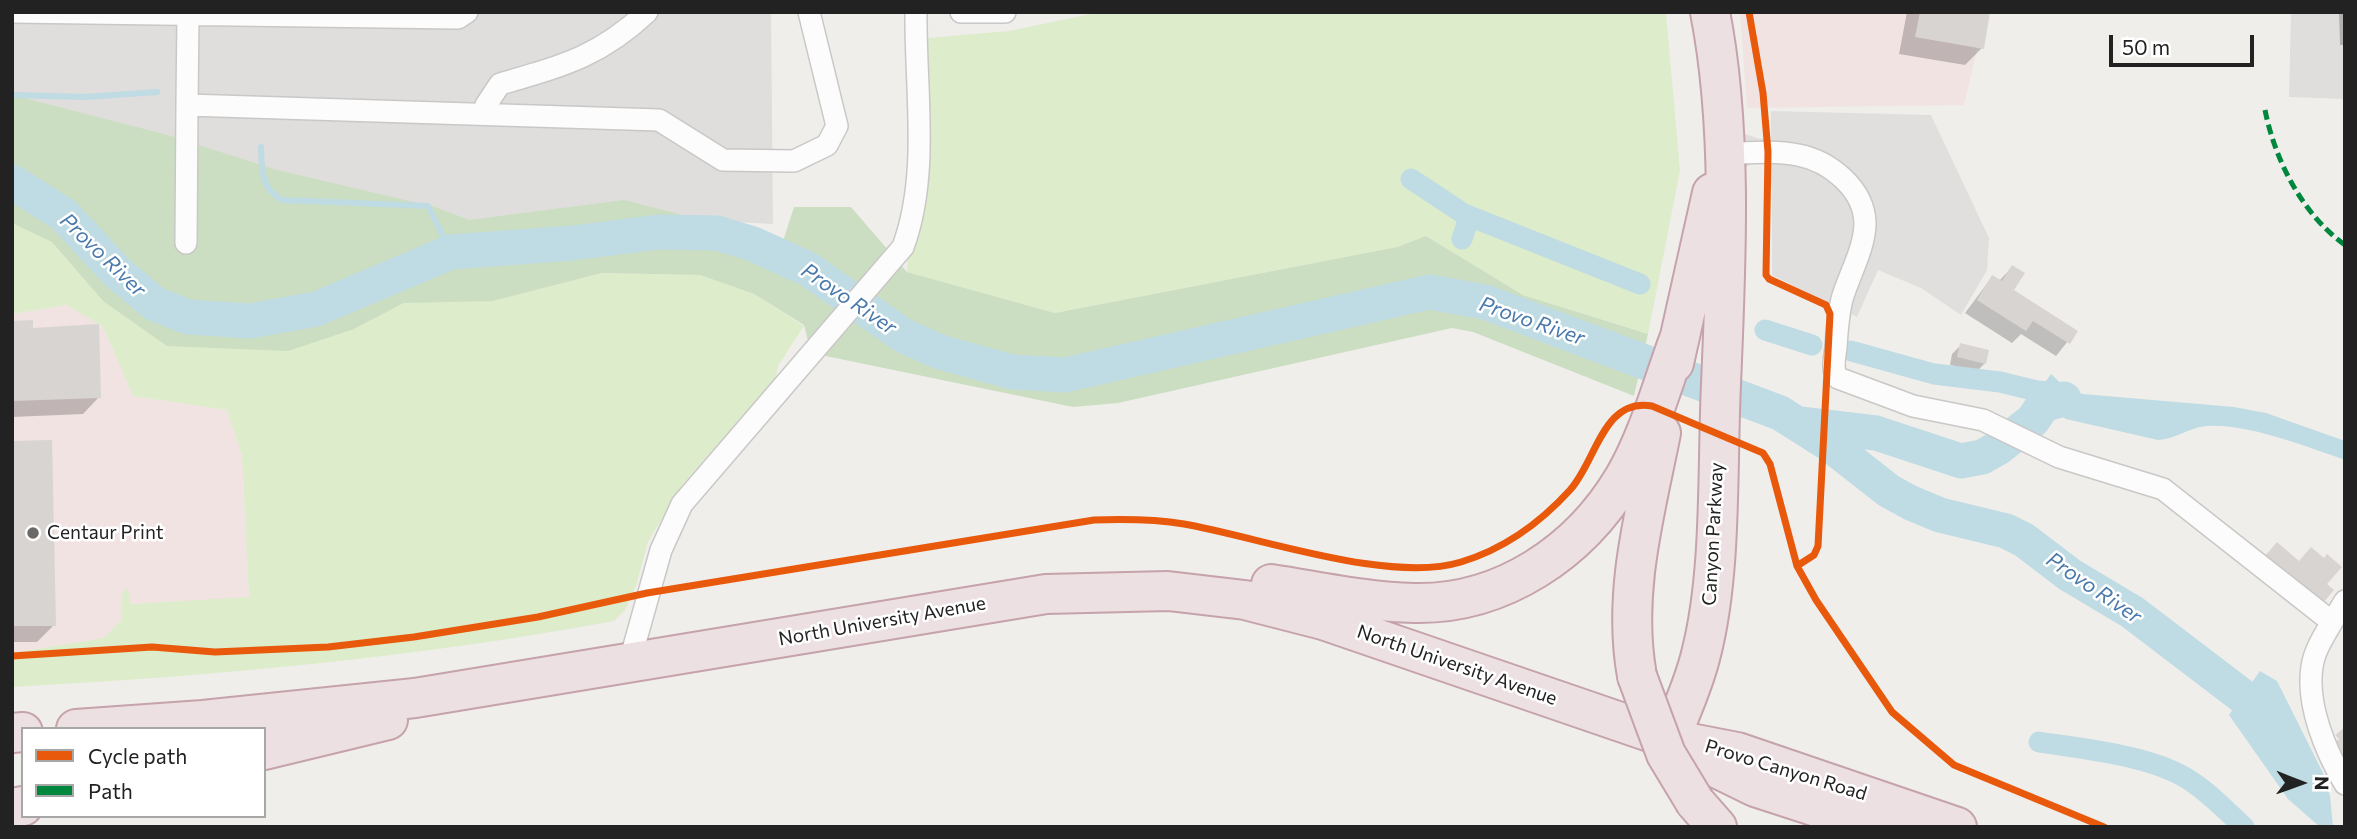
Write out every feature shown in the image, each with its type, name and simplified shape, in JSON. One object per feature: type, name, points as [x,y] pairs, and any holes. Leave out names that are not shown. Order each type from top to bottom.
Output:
[{"type":"highway","name":"Canyon Parkway","points":[[1670,739],[1691,687],[1708,619],[1717,457],[1726,206],[1710,12]]},
{"type":"highway","name":"Canyon Parkway","points":[[1657,422],[1723,154]]},
{"type":"highway","points":[[1168,591],[1209,582],[1254,582],[1414,603],[1464,598],[1500,589],[1542,566],[1589,525],[1624,478],[1657,422]]},
{"type":"highway","points":[[1657,422],[1631,603],[1631,635],[1637,676],[1658,737],[1706,814]]},
{"type":"highway","name":"North University Avenue","points":[[99,727],[345,706],[474,690],[1022,597],[1069,592],[1168,591],[1244,600],[1323,620],[1670,739]]},
{"type":"highway","points":[[266,750],[399,718],[474,690]]},
{"type":"highway","name":"Provo Canyon Road","points":[[1670,739],[1736,779],[1878,827]]},
{"type":"highway","name":"Provo Canyon Road","points":[[1670,739],[1737,752],[1957,827]]},
{"type":"street","points":[[12,12],[458,18],[467,12]]},
{"type":"street","points":[[485,114],[486,105],[500,83],[567,65],[619,38],[647,12]]},
{"type":"street","points":[[187,105],[659,120],[723,160],[794,161],[827,145],[837,126],[809,12]]},
{"type":"street","points":[[629,664],[661,550],[682,504],[903,247],[909,231],[919,158],[916,12]]},
{"type":"street","points":[[961,12],[1005,12]]},
{"type":"street","points":[[186,243],[188,15]]},
{"type":"street","points":[[1723,154],[1768,152],[1802,156],[1849,183],[1861,204],[1865,222],[1863,237],[1842,300],[1835,376],[1913,406],[1975,418],[2034,447],[2163,489],[2332,622]]},
{"type":"street","points":[[2345,601],[2317,649],[2311,677],[2323,737],[2345,783]]},
{"type":"shaded area","points":[[12,12],[771,12],[773,224],[642,217],[403,238],[12,160]]},
{"type":"shaded area","points":[[1740,12],[1986,12],[1964,105],[1747,108]]},
{"type":"shaded area","points":[[2291,12],[2345,12],[2345,99],[2289,97]]},
{"type":"shaded area","points":[[1771,111],[1931,115],[1989,238],[1987,270],[1961,315],[1921,288],[1878,270],[1857,317],[1772,275],[1772,190],[1769,172],[1765,161],[1756,161],[1725,180],[1722,126],[1760,139],[1771,137]]},
{"type":"shaded area","points":[[67,305],[103,327],[133,396],[227,410],[242,456],[249,598],[129,604],[128,588],[122,594],[121,620],[104,638],[12,653],[12,314]]},
{"type":"green space","points":[[1100,12],[1666,12],[1680,171],[1648,334],[1523,295],[1426,236],[1397,247],[1055,313],[907,272],[916,39],[1009,31]]},
{"type":"green space","points":[[12,95],[164,134],[277,170],[435,207],[469,220],[624,200],[783,241],[794,207],[851,207],[907,272],[1055,313],[1397,247],[1426,236],[1523,295],[1648,334],[1634,396],[1473,332],[1452,328],[1118,403],[1073,407],[811,353],[804,325],[754,294],[700,275],[602,273],[493,301],[404,303],[354,329],[288,351],[167,346],[103,301],[52,242],[12,223]]},
{"type":"green space","points":[[12,223],[53,242],[103,301],[354,329],[404,303],[493,301],[602,273],[700,275],[754,294],[804,326],[778,366],[776,378],[682,485],[648,542],[636,586],[625,610],[614,621],[464,645],[314,664],[12,687],[12,653],[104,638],[121,620],[122,594],[128,587],[130,604],[249,597],[242,456],[227,410],[133,396],[103,327],[67,305],[12,314]]},
{"type":"water","points":[[2051,374],[2067,389],[2083,394],[2234,407],[2266,413],[2345,441],[2345,460],[2273,436],[2234,427],[2200,427],[2158,440],[2066,419],[2021,390],[2022,380],[2046,381]]},
{"type":"water","points":[[2260,671],[2277,681],[2323,773],[2330,796],[2333,827],[2320,827],[2288,799],[2229,715]]},
{"type":"building","points":[[1920,12],[1990,12],[1984,49],[1915,37]]},
{"type":"building","points":[[2012,265],[2025,273],[2014,290],[2078,331],[2070,344],[2033,321],[2026,331],[1977,300],[1992,275],[2002,281]]},
{"type":"building","points":[[33,320],[33,328],[99,324],[101,398],[12,401],[12,321]]},
{"type":"building","points":[[1960,343],[1989,350],[1986,364],[1957,357]]},
{"type":"building","name":"Centaur Print","points":[[52,440],[56,626],[12,626],[12,441]]},
{"type":"building","points":[[2277,542],[2299,561],[2311,547],[2324,558],[2327,554],[2342,567],[2327,584],[2334,590],[2323,603],[2266,555]]},
{"type":"building","points":[[2345,727],[2345,759],[2333,744],[2339,739],[2335,735]]},
{"type":"waterway","points":[[12,95],[85,97],[157,92]]},
{"type":"waterway","points":[[261,147],[266,184],[282,200],[428,206],[451,252]]},
{"type":"waterway","points":[[1411,179],[1464,214],[1640,284]]},
{"type":"waterway","name":"Provo River","points":[[12,182],[64,215],[117,272],[155,304],[188,317],[250,321],[316,309],[451,252],[573,243],[658,232],[717,233],[753,244],[808,269],[904,336],[940,352],[1012,372],[1065,375],[1429,292],[1485,302],[1780,413],[1829,444],[1889,491],[1911,503],[1940,515],[2006,531],[2024,540],[2070,575],[2132,612],[2258,708],[2275,728]]},
{"type":"waterway","points":[[1462,239],[1468,221],[1464,214]]},
{"type":"waterway","points":[[1765,330],[1812,345]]},
{"type":"waterway","points":[[1851,351],[1934,374],[2000,382],[2049,394]]},
{"type":"waterway","name":"Provo River","points":[[1800,424],[1876,433],[1961,461],[1982,457],[1998,448],[2033,420],[2043,405],[2064,399]]},
{"type":"waterway","points":[[2039,742],[2134,758],[2171,770],[2202,789],[2244,827]]},
{"type":"marked path","points":[[2265,110],[2283,167],[2303,202],[2345,245]]},
{"type":"cycle path","points":[[1749,12],[1763,93],[1768,152],[1766,275],[1769,279],[1826,305],[1830,314],[1818,546],[1814,555],[1797,566]]},
{"type":"cycle path","points":[[12,656],[152,647],[215,652],[328,647],[414,637],[538,617],[647,593],[1094,520],[1173,522],[1361,563],[1432,567],[1477,557],[1534,524],[1579,478],[1611,421],[1622,411],[1635,406],[1652,406],[1763,453],[1770,464],[1797,566],[1816,600],[1892,712],[1954,765],[2104,827]]},
{"type":"place","name":"Centaur Print","points":[[33,533]]}]
